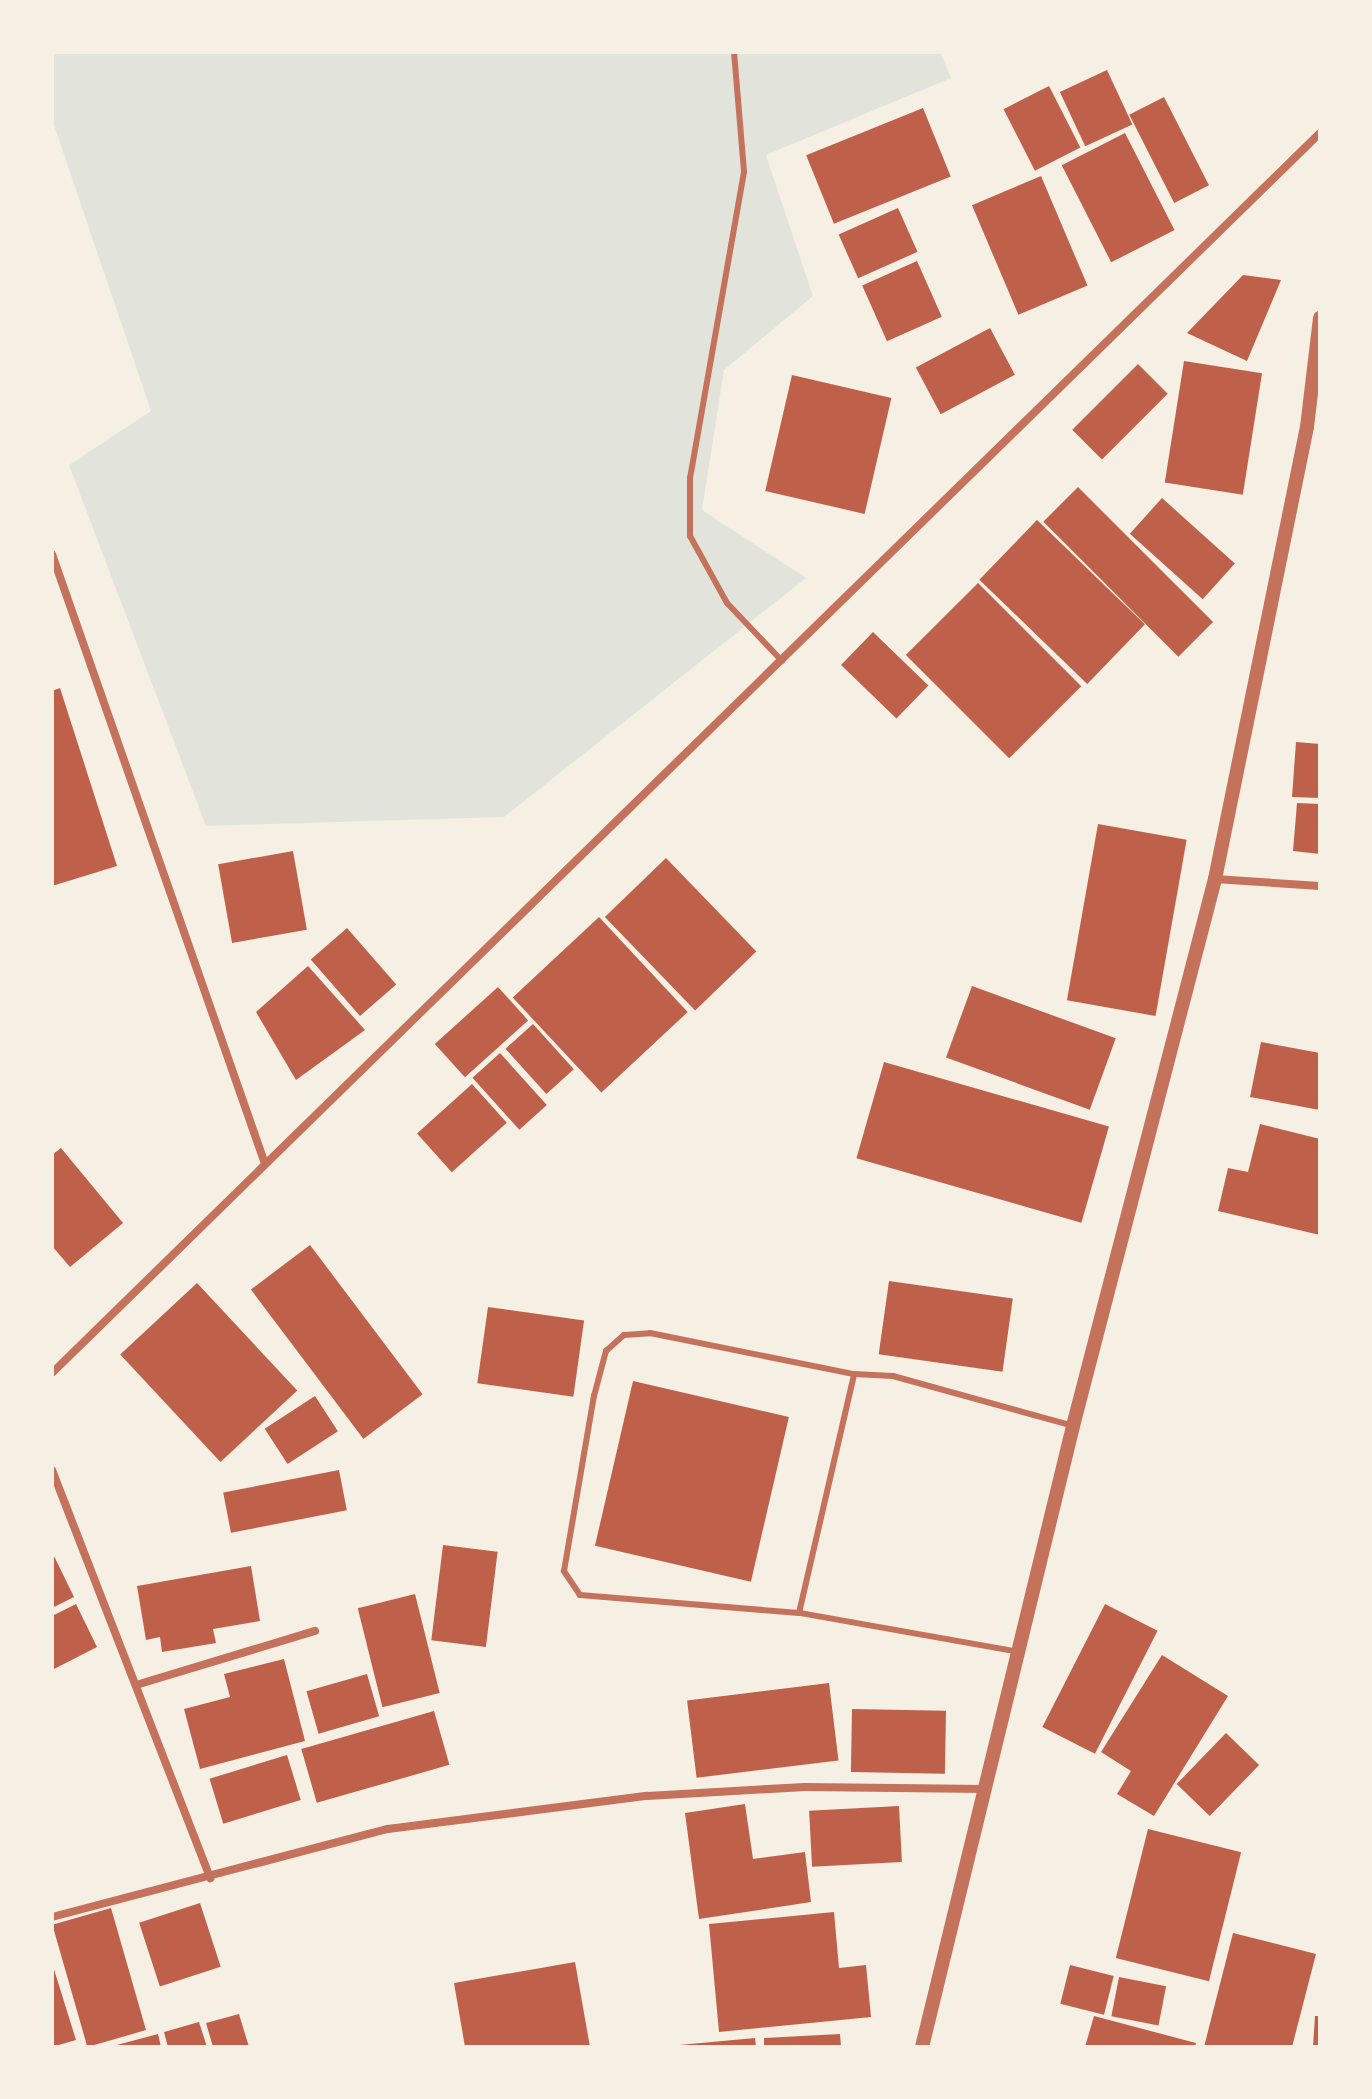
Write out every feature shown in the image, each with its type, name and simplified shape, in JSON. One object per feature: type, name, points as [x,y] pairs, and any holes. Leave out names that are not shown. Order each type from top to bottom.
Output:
[{"type":"street","points":[[52,1373],[264,1161],[782,661],[1320,133]]},
{"type":"street","points":[[922,2047],[1073,1426],[1215,879],[1307,427],[1320,318]]},
{"type":"street","points":[[52,554],[264,1161]]},
{"type":"street","points":[[1215,879],[1320,886]]},
{"type":"street","points":[[52,1470],[210,1878]]},
{"type":"street","points":[[136,1685],[315,1631]]},
{"type":"street","points":[[52,1917],[388,1829],[647,1796],[805,1787],[986,1789]]},
{"type":"lane","points":[[734,52],[744,172],[690,478],[690,536],[727,603],[782,661]]},
{"type":"lane","points":[[1019,1652],[799,1613],[580,1595],[564,1571],[594,1396],[606,1351],[624,1335],[650,1333],[854,1374],[893,1376],[1073,1426]]},
{"type":"lane","points":[[799,1613],[854,1374]]},
{"type":"shaded area","points":[[52,52],[940,52],[951,78],[766,155],[813,296],[724,370],[702,510],[806,578],[504,817],[206,826],[69,465],[151,411],[52,119]]},
{"type":"building","points":[[1107,70],[1132,124],[1085,146],[1060,92]]},
{"type":"building","points":[[1049,86],[1080,147],[1035,171],[1004,109]]},
{"type":"building","points":[[1164,97],[1209,185],[1174,203],[1129,115]]},
{"type":"building","points":[[923,108],[951,177],[834,224],[806,155]]},
{"type":"building","points":[[1125,133],[1174,230],[1111,262],[1062,165]]},
{"type":"building","points":[[1041,176],[1087,286],[1018,315],[972,205]]},
{"type":"building","points":[[898,208],[918,252],[858,278],[839,234]]},
{"type":"building","points":[[917,261],[942,317],[887,341],[862,285]]},
{"type":"building","points":[[1243,275],[1281,280],[1247,361],[1187,333]]},
{"type":"building","points":[[990,328],[1015,375],[941,414],[916,367]]},
{"type":"building","points":[[1184,361],[1262,373],[1243,495],[1165,482]]},
{"type":"building","points":[[1138,364],[1168,394],[1102,459],[1072,430]]},
{"type":"building","points":[[792,375],[891,398],[865,514],[765,491]]},
{"type":"building","points":[[1078,487],[1213,622],[1178,657],[1043,522]]},
{"type":"building","points":[[1162,498],[1235,564],[1203,599],[1130,534]]},
{"type":"building","points":[[1037,520],[1145,624],[1087,684],[979,580]]},
{"type":"building","points":[[978,583],[1081,686],[1009,758],[906,655]]},
{"type":"building","points":[[873,632],[928,685],[896,719],[841,665]]},
{"type":"building","points":[[60,688],[117,866],[52,886],[52,691]]},
{"type":"building","points":[[1296,742],[1320,744],[1320,798],[1292,797]]},
{"type":"building","points":[[1297,803],[1320,804],[1320,854],[1293,851]]},
{"type":"building","points":[[1098,824],[1187,840],[1156,1016],[1067,1000]]},
{"type":"building","points":[[293,851],[307,930],[232,943],[218,864]]},
{"type":"building","points":[[666,858],[756,952],[695,1011],[605,917]]},
{"type":"building","points":[[599,917],[688,1012],[601,1093],[513,997]]},
{"type":"building","points":[[347,928],[396,985],[360,1016],[311,959]]},
{"type":"building","points":[[308,966],[365,1030],[296,1080],[256,1012]]},
{"type":"building","points":[[972,986],[1116,1038],[1090,1110],[946,1057]]},
{"type":"building","points":[[498,987],[528,1020],[465,1077],[435,1044]]},
{"type":"building","points":[[533,1024],[574,1069],[546,1094],[506,1049]]},
{"type":"building","points":[[1261,1042],[1320,1053],[1320,1110],[1250,1097]]},
{"type":"building","points":[[500,1053],[547,1105],[519,1130],[473,1078]]},
{"type":"building","points":[[884,1062],[1109,1126],[1081,1223],[856,1158]]},
{"type":"building","points":[[472,1084],[507,1123],[452,1172],[417,1134]]},
{"type":"building","points":[[1260,1124],[1320,1139],[1320,1235],[1218,1211],[1228,1168],[1248,1172]]},
{"type":"building","points":[[61,1148],[123,1223],[70,1267],[52,1246],[52,1155]]},
{"type":"building","points":[[310,1245],[423,1394],[363,1439],[251,1290]]},
{"type":"building","points":[[889,1281],[1013,1298],[1002,1372],[879,1354]]},
{"type":"building","points":[[197,1283],[297,1391],[220,1462],[120,1355]]},
{"type":"building","points":[[488,1307],[584,1320],[573,1397],[477,1383]]},
{"type":"building","points":[[633,1381],[789,1417],[751,1582],[595,1546]]},
{"type":"building","points":[[315,1396],[338,1431],[288,1464],[265,1429]]},
{"type":"building","points":[[339,1470],[347,1510],[231,1533],[223,1493]]},
{"type":"building","points":[[443,1545],[498,1552],[486,1647],[431,1640]]},
{"type":"building","points":[[52,1552],[74,1597],[52,1608]]},
{"type":"building","points":[[251,1566],[260,1621],[213,1629],[216,1643],[162,1652],[160,1637],[146,1640],[137,1586]]},
{"type":"building","points":[[415,1594],[440,1693],[382,1707],[358,1608]]},
{"type":"building","points":[[76,1604],[97,1647],[52,1670],[52,1616]]},
{"type":"building","points":[[1105,1604],[1158,1631],[1095,1754],[1042,1727]]},
{"type":"building","points":[[1162,1655],[1228,1696],[1154,1816],[1117,1794],[1131,1771],[1101,1752]]},
{"type":"building","points":[[284,1659],[305,1741],[200,1769],[184,1709],[230,1697],[224,1674]]},
{"type":"building","points":[[367,1674],[379,1716],[319,1734],[306,1691]]},
{"type":"building","points":[[829,1683],[839,1760],[697,1778],[687,1700]]},
{"type":"building","points":[[852,1709],[946,1711],[945,1774],[851,1772]]},
{"type":"building","points":[[434,1711],[449,1765],[317,1803],[301,1749]]},
{"type":"building","points":[[1226,1733],[1259,1765],[1210,1816],[1177,1784]]},
{"type":"building","points":[[287,1755],[301,1800],[223,1824],[210,1779]]},
{"type":"building","points":[[745,1804],[753,1859],[805,1852],[811,1902],[699,1919],[685,1813]]},
{"type":"building","points":[[899,1806],[902,1862],[812,1867],[809,1811]]},
{"type":"building","points":[[1148,1829],[1241,1852],[1209,1981],[1116,1958]]},
{"type":"building","points":[[200,1903],[221,1967],[160,1986],[139,1923]]},
{"type":"building","points":[[111,1908],[146,2030],[87,2047],[52,1925]]},
{"type":"building","points":[[834,1912],[839,1968],[866,1965],[871,2017],[719,2032],[709,1924]]},
{"type":"building","points":[[1233,1933],[1316,1954],[1292,2047],[1204,2047]]},
{"type":"building","points":[[575,1962],[590,2047],[465,2047],[454,1983]]},
{"type":"building","points":[[52,1963],[76,2040],[52,2047]]},
{"type":"building","points":[[1070,1965],[1114,1976],[1104,2015],[1060,2004]]},
{"type":"building","points":[[1119,1977],[1166,1986],[1158,2025],[1111,2016]]},
{"type":"building","points":[[239,2014],[249,2047],[213,2047],[206,2023]]},
{"type":"building","points":[[1094,2016],[1196,2043],[1195,2047],[1085,2047]]},
{"type":"building","points":[[1315,2016],[1320,2016],[1320,2047],[1313,2047]]},
{"type":"building","points":[[199,2022],[207,2047],[168,2047],[164,2032]]},
{"type":"building","points":[[158,2034],[161,2047],[113,2047],[113,2046]]},
{"type":"building","points":[[840,2034],[841,2047],[764,2047],[764,2038]]},
{"type":"building","points":[[755,2038],[756,2047],[679,2047],[679,2045]]}]
